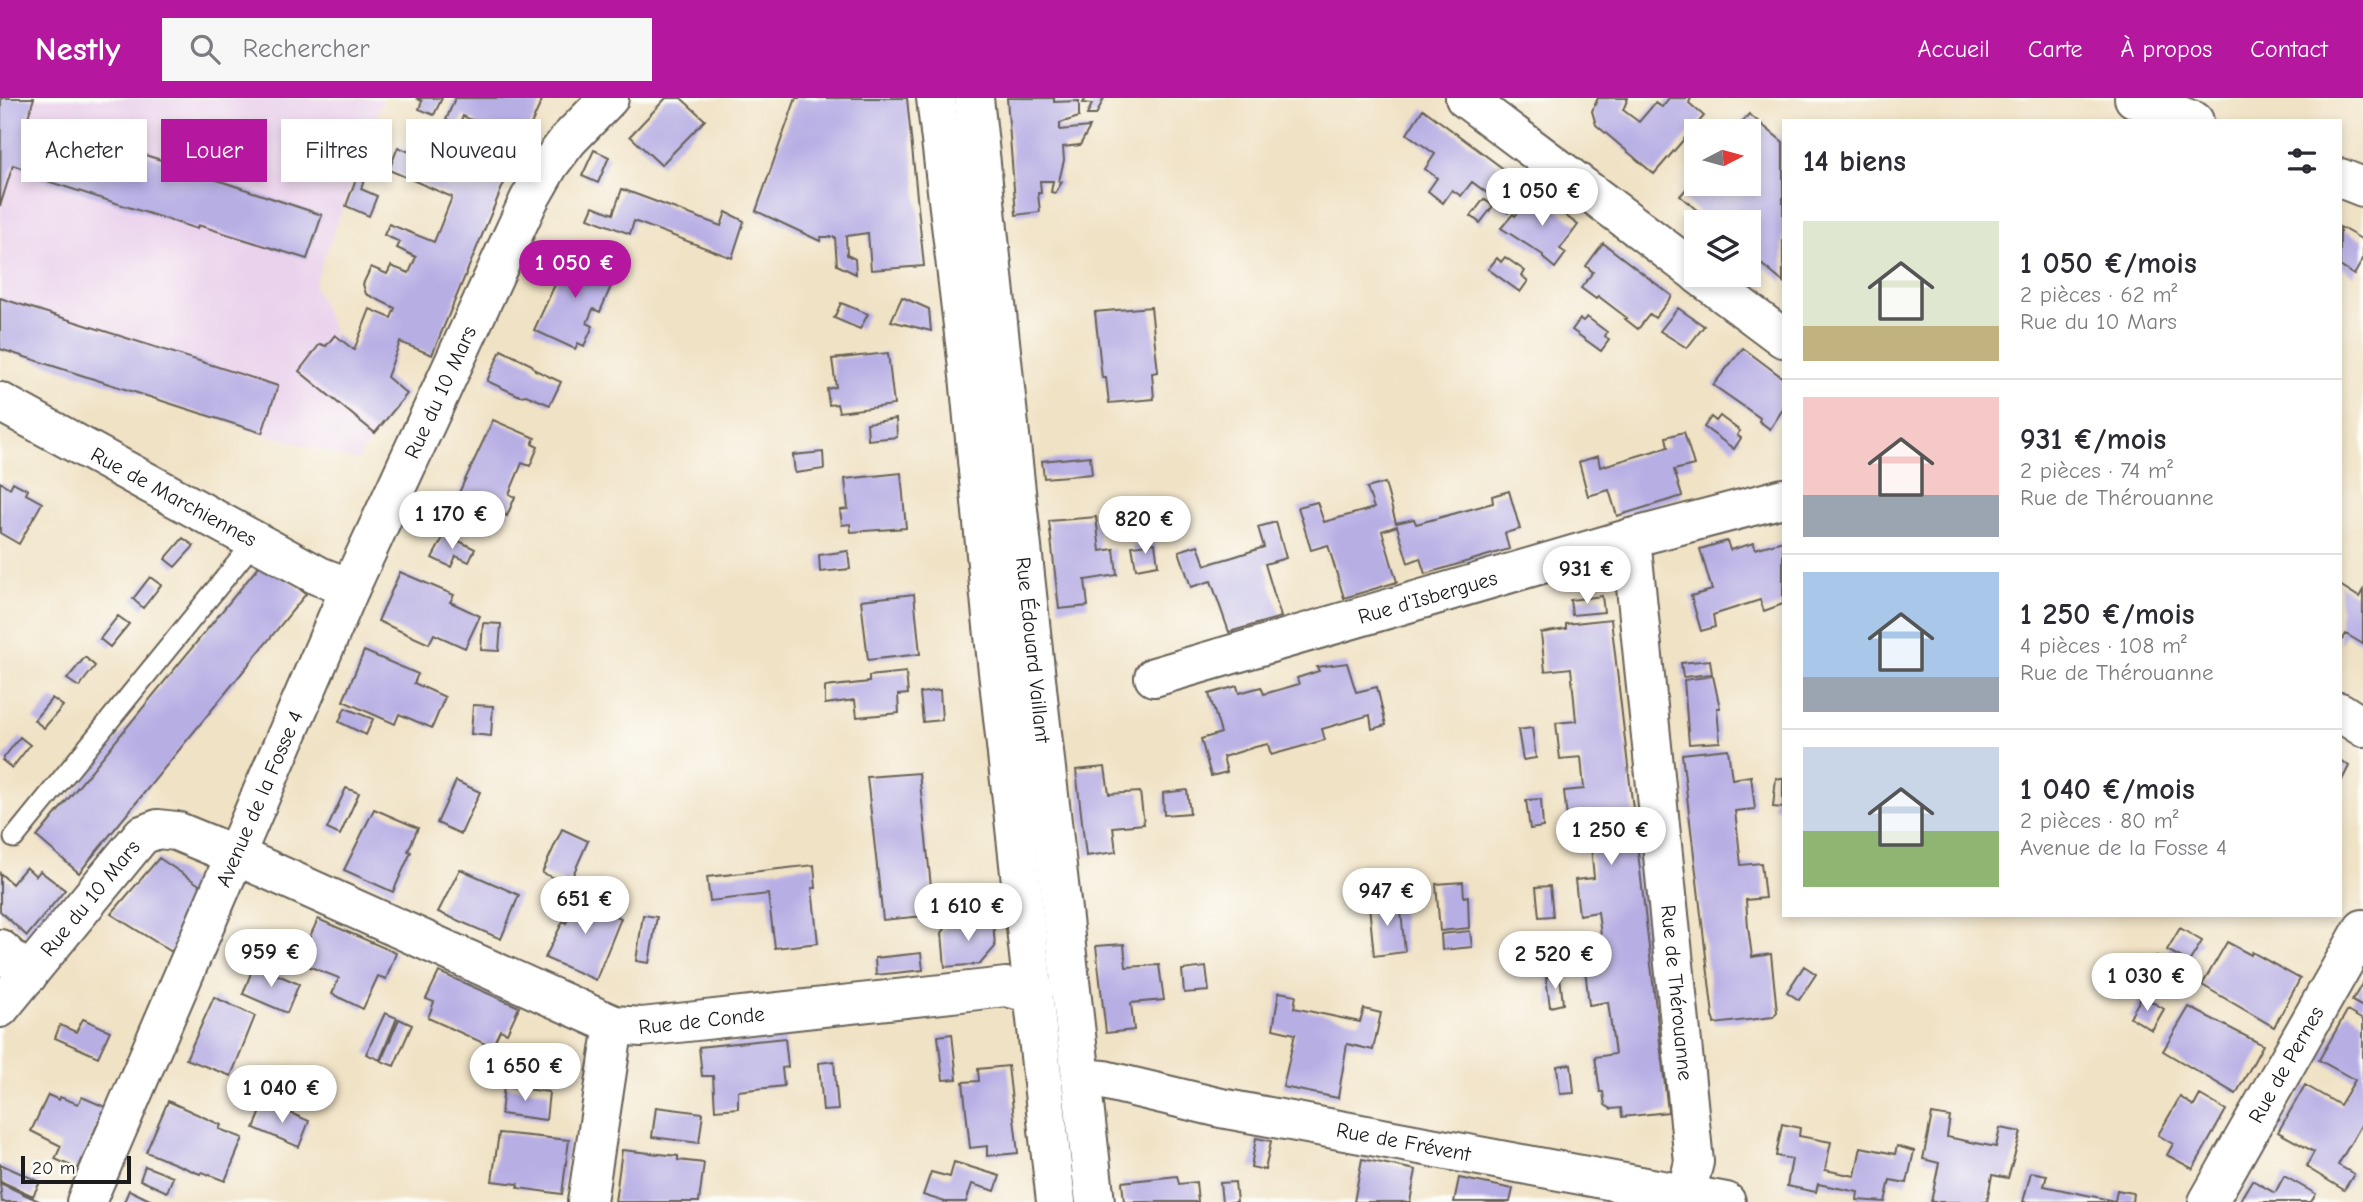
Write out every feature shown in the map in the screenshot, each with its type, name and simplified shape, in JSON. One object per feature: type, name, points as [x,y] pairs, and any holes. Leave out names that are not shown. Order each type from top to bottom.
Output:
[{"type":"street","name":"Rue du 10 Mars","points":[[350,588],[529,200],[549,165],[569,139],[609,98]]},
{"type":"street","name":"Rue Édouard Vaillant","points":[[936,98],[992,617],[1043,992],[1056,1202]]},
{"type":"street","name":"Rue Édouard Vaillant","points":[[974,98],[1095,1202]]},
{"type":"street","points":[[1465,98],[1684,262]]},
{"type":"street","points":[[2145,105],[2188,119]]},
{"type":"street","points":[[2342,179],[2363,187]]},
{"type":"street","points":[[1716,287],[1782,337]]},
{"type":"street","name":"Rue de Marchiennes","points":[[0,402],[319,576],[350,588]]},
{"type":"street","name":"Rue d'Isbergues","points":[[1154,677],[1631,538],[1782,498]]},
{"type":"street","name":"Rue de Thérouanne","points":[[1631,538],[1694,1162],[1686,1194]]},
{"type":"street","name":"Avenue de la Fosse 4","points":[[86,1202],[350,588]]},
{"type":"street","points":[[2342,713],[2363,727]]},
{"type":"street","name":"Rue du 10 Mars","points":[[0,1008],[142,835],[158,829],[176,831],[237,856]]},
{"type":"street","name":"Rue de Conde","points":[[237,856],[614,1024],[642,1027],[1006,987],[1043,992]]},
{"type":"street","name":"Rue de Pernes","points":[[2208,1202],[2363,929]]},
{"type":"street","points":[[0,949],[28,975]]},
{"type":"street","points":[[587,1202],[614,1024]]},
{"type":"street","name":"Rue de Frévent","points":[[1081,1078],[1104,1080],[1235,1111],[1726,1202]]},
{"type":"lane","points":[[957,98],[1043,992]]},
{"type":"lane","points":[[13,838],[255,541]]},
{"type":"lane","points":[[1057,1034],[1075,1202]]},
{"type":"shaded area","points":[[1,98],[383,98],[375,119],[281,119],[281,182],[352,182],[314,285],[335,335],[407,394],[375,433],[357,461],[0,349]]},
{"type":"building","points":[[1,98],[34,98],[27,119],[21,119],[21,168],[13,165],[0,206]]},
{"type":"building","points":[[416,98],[442,98],[434,115],[419,109],[422,101]]},
{"type":"building","points":[[455,98],[543,98],[533,119],[470,119],[463,116],[462,119],[446,119]]},
{"type":"building","points":[[666,98],[681,98],[705,120],[661,165],[630,136]]},
{"type":"building","points":[[796,98],[907,98],[924,266],[871,270],[868,233],[846,236],[847,255],[855,259],[856,274],[837,265],[835,237],[821,237],[820,241],[756,211]]},
{"type":"building","points":[[1007,98],[1079,101],[1079,117],[1060,123],[1060,130],[1090,127],[1080,145],[1063,147],[1064,160],[1059,181],[1062,182],[1055,193],[1051,192],[1053,181],[1040,181],[1040,212],[1016,215]]},
{"type":"building","points":[[1086,98],[1104,98],[1096,115],[1087,115],[1092,104],[1083,103]]},
{"type":"building","points":[[1598,98],[1628,98],[1623,110],[1639,122],[1655,103],[1662,107],[1669,98],[1691,98],[1689,103],[1704,116],[1701,119],[1684,119],[1684,139],[1654,174],[1596,125],[1592,111]]},
{"type":"building","points":[[1423,109],[1509,173],[1491,196],[1472,182],[1461,196],[1452,190],[1443,203],[1428,191],[1437,178],[1425,169],[1435,154],[1407,134]]},
{"type":"building","points":[[1761,124],[1782,141],[1782,281],[1761,264],[1761,210],[1697,210],[1680,196],[1684,192],[1684,196],[1761,196]]},
{"type":"building","points":[[398,147],[406,150],[406,177],[392,171],[392,162]]},
{"type":"building","points":[[594,150],[609,157],[598,183],[582,176]]},
{"type":"building","points":[[147,156],[161,160],[161,182],[223,182],[322,215],[307,259],[198,225],[197,229],[50,182],[147,182]]},
{"type":"building","points":[[1514,177],[1528,187],[1508,213],[1494,204]]},
{"type":"building","points":[[355,182],[363,182],[361,189],[377,196],[369,216],[346,206]]},
{"type":"building","points":[[417,182],[505,182],[432,355],[400,342],[387,377],[407,394],[375,433],[299,371],[320,344],[326,346],[335,335],[354,350],[370,309],[391,318],[395,308],[366,294],[363,284],[371,267],[387,274],[391,266],[409,273],[416,257],[397,248],[400,242],[384,235],[389,224],[434,242],[452,197]]},
{"type":"building","points":[[622,189],[721,226],[726,212],[744,221],[732,258],[634,221],[630,234],[588,218],[593,206],[613,214]]},
{"type":"building","points":[[1534,192],[1578,225],[1560,249],[1566,253],[1555,268],[1543,255],[1501,228],[1513,214],[1515,216]]},
{"type":"building","points":[[1484,199],[1493,206],[1480,223],[1471,216]]},
{"type":"building","points":[[2342,228],[2363,240],[2363,259],[2354,275],[2342,267]]},
{"type":"building","points":[[1603,243],[1672,296],[1655,318],[1650,314],[1638,329],[1598,296],[1596,299],[1581,288],[1593,272],[1586,266]]},
{"type":"building","points":[[571,250],[612,269],[610,274],[615,277],[600,312],[593,309],[587,323],[593,326],[584,346],[578,343],[575,349],[534,330]]},
{"type":"building","points":[[1505,257],[1525,271],[1522,276],[1528,281],[1520,292],[1488,269],[1497,258],[1501,262]]},
{"type":"building","points":[[902,297],[929,309],[931,331],[891,321]]},
{"type":"building","points":[[0,298],[278,386],[262,433],[0,349]]},
{"type":"building","points":[[841,303],[868,314],[860,329],[834,318]]},
{"type":"building","points":[[1151,307],[1158,372],[1152,373],[1154,399],[1109,403],[1106,378],[1102,378],[1095,312]]},
{"type":"building","points":[[1678,308],[1704,326],[1687,348],[1660,331]]},
{"type":"building","points":[[1587,317],[1607,332],[1605,336],[1609,340],[1601,351],[1572,330],[1580,319],[1583,321]]},
{"type":"building","points":[[1743,348],[1782,377],[1782,411],[1770,429],[1759,421],[1760,418],[1713,385]]},
{"type":"building","points":[[501,350],[561,382],[550,405],[526,395],[520,396],[487,381]]},
{"type":"building","points":[[888,353],[894,405],[839,412],[837,404],[829,405],[827,389],[836,387],[832,359]]},
{"type":"building","points":[[1720,416],[1740,431],[1737,435],[1741,438],[1734,449],[1704,427],[1711,417],[1716,421]]},
{"type":"building","points":[[896,419],[897,437],[868,440],[867,423]]},
{"type":"building","points":[[493,420],[535,438],[532,444],[538,447],[530,466],[522,463],[509,494],[515,497],[507,516],[500,512],[496,520],[456,499]]},
{"type":"building","points":[[1684,432],[1694,465],[1674,470],[1682,496],[1617,516],[1609,490],[1588,496],[1579,462],[1598,456],[1600,467],[1668,447],[1666,437]]},
{"type":"building","points":[[823,452],[824,469],[795,473],[793,455]]},
{"type":"building","points":[[1090,456],[1092,474],[1044,478],[1042,461]]},
{"type":"building","points":[[901,473],[906,528],[851,532],[850,524],[842,525],[840,510],[848,509],[845,479]]},
{"type":"building","points":[[0,482],[10,488],[13,482],[28,490],[26,494],[42,503],[19,544],[0,533]]},
{"type":"building","points":[[1385,483],[1396,523],[1414,519],[1416,524],[1493,503],[1492,496],[1509,491],[1520,529],[1505,533],[1509,549],[1425,574],[1420,558],[1408,563],[1397,526],[1382,531],[1397,582],[1344,598],[1328,545],[1311,550],[1298,507],[1317,502],[1324,522],[1374,508],[1367,488]]},
{"type":"building","points":[[1096,517],[1100,551],[1114,549],[1117,575],[1085,580],[1088,606],[1059,609],[1049,521]]},
{"type":"building","points":[[1276,522],[1286,558],[1265,564],[1281,617],[1229,632],[1211,581],[1191,587],[1179,551],[1198,545],[1205,565],[1233,557],[1264,547],[1258,527]]},
{"type":"building","points":[[445,534],[475,549],[469,562],[456,556],[451,567],[432,558]]},
{"type":"building","points":[[183,538],[194,546],[175,567],[165,559]]},
{"type":"building","points":[[1727,541],[1730,550],[1754,543],[1755,549],[1782,541],[1782,604],[1764,611],[1760,600],[1713,615],[1715,627],[1701,631],[1691,596],[1712,590],[1700,549]]},
{"type":"building","points":[[1155,543],[1158,565],[1136,569],[1132,546]]},
{"type":"building","points":[[848,551],[850,569],[820,572],[819,555]]},
{"type":"building","points":[[264,560],[306,594],[79,873],[37,837]]},
{"type":"building","points":[[400,572],[454,595],[450,602],[480,616],[465,648],[434,634],[429,644],[378,621]]},
{"type":"building","points":[[150,577],[161,585],[143,608],[133,599]]},
{"type":"building","points":[[2342,586],[2359,597],[2363,590],[2363,644],[2346,634],[2342,641]]},
{"type":"building","points":[[914,594],[920,654],[868,660],[861,600]]},
{"type":"building","points":[[1602,596],[1604,612],[1572,615],[1570,600]]},
{"type":"building","points":[[118,616],[129,624],[110,647],[100,639]]},
{"type":"building","points":[[1611,619],[1668,1112],[1622,1117],[1621,1108],[1611,1109],[1605,1105],[1603,1092],[1600,1092],[1595,1057],[1615,1054],[1608,1002],[1589,1005],[1585,968],[1605,966],[1598,912],[1579,915],[1575,880],[1594,878],[1589,825],[1568,827],[1564,791],[1584,789],[1581,757],[1560,759],[1556,723],[1576,721],[1571,668],[1545,671],[1541,633],[1566,629],[1566,624]]},
{"type":"building","points":[[483,623],[501,624],[499,651],[481,650]]},
{"type":"building","points":[[364,651],[418,674],[414,683],[445,697],[432,728],[399,714],[395,724],[343,701]]},
{"type":"building","points":[[85,657],[95,666],[79,687],[67,679]]},
{"type":"building","points":[[1710,660],[1712,674],[1683,677],[1681,663]]},
{"type":"building","points":[[1347,663],[1356,692],[1377,687],[1386,725],[1372,729],[1370,715],[1322,729],[1325,740],[1271,755],[1268,744],[1255,747],[1223,757],[1227,772],[1211,776],[1201,739],[1221,733],[1209,694],[1237,686],[1239,693],[1261,687],[1264,694],[1299,684],[1297,678],[1319,671],[1317,667]]},
{"type":"building","points":[[906,672],[908,694],[898,695],[899,713],[857,717],[855,700],[825,704],[825,687],[869,682],[869,676]]},
{"type":"building","points":[[1713,676],[1720,708],[1717,708],[1720,742],[1689,744],[1684,680]]},
{"type":"building","points":[[940,690],[942,720],[923,722],[920,693]]},
{"type":"building","points":[[52,698],[63,706],[44,728],[34,720]]},
{"type":"building","points":[[473,705],[493,706],[491,736],[471,734]]},
{"type":"building","points":[[345,708],[373,719],[366,735],[339,722]]},
{"type":"building","points":[[1532,728],[1536,758],[1523,760],[1518,730]]},
{"type":"building","points":[[20,737],[30,745],[12,768],[2,760]]},
{"type":"building","points":[[1728,749],[1732,779],[1751,776],[1755,809],[1735,811],[1741,865],[1761,863],[1765,898],[1746,900],[1748,927],[1752,957],[1771,954],[1777,1012],[1773,1017],[1714,1024],[1682,754]]},
{"type":"building","points":[[2342,761],[2349,766],[2342,780]]},
{"type":"building","points":[[1105,767],[1109,794],[1140,792],[1144,824],[1113,827],[1116,852],[1086,856],[1076,770]]},
{"type":"building","points":[[919,773],[934,915],[883,920],[867,777]]},
{"type":"building","points":[[1776,778],[1782,779],[1782,808],[1773,807]]},
{"type":"building","points":[[456,781],[480,792],[461,834],[437,823]]},
{"type":"building","points":[[346,788],[359,793],[340,835],[327,829]]},
{"type":"building","points":[[1187,790],[1190,813],[1164,815],[1163,793]]},
{"type":"building","points":[[1541,799],[1543,827],[1530,829],[1526,800]]},
{"type":"building","points":[[374,809],[418,828],[408,851],[411,852],[393,892],[344,870]]},
{"type":"building","points":[[562,829],[588,841],[569,884],[542,873]]},
{"type":"building","points":[[159,858],[201,886],[172,952],[111,914]]},
{"type":"building","points":[[814,865],[816,888],[812,888],[818,943],[775,948],[768,894],[710,901],[707,877]]},
{"type":"building","points":[[26,867],[36,876],[40,871],[65,890],[27,936],[0,911],[0,873],[12,884]]},
{"type":"building","points":[[460,869],[519,895],[501,939],[438,912]]},
{"type":"building","points":[[1463,882],[1464,897],[1468,896],[1469,928],[1440,931],[1436,884]]},
{"type":"building","points":[[584,885],[604,894],[597,908],[621,918],[596,980],[545,958]]},
{"type":"building","points":[[1550,886],[1553,916],[1539,917],[1536,887]]},
{"type":"building","points":[[1400,901],[1405,952],[1374,956],[1369,905]]},
{"type":"building","points":[[643,915],[657,917],[649,963],[636,961]]},
{"type":"building","points":[[318,919],[396,953],[386,979],[378,976],[363,1009],[332,994],[339,978],[308,966],[315,950],[306,945]]},
{"type":"building","points":[[993,920],[995,947],[980,964],[945,967],[942,933],[948,924]]},
{"type":"building","points":[[2180,928],[2202,941],[2189,962],[2167,950]]},
{"type":"building","points":[[1470,931],[1472,947],[1442,950],[1441,934]]},
{"type":"building","points":[[2227,942],[2251,955],[2252,952],[2300,979],[2274,1027],[2202,985]]},
{"type":"building","points":[[1124,944],[1126,967],[1159,965],[1164,1000],[1131,1003],[1134,1030],[1106,1033],[1096,946]]},
{"type":"building","points":[[921,953],[923,970],[876,975],[875,958]]},
{"type":"building","points":[[2156,956],[2179,969],[2172,981],[2149,968]]},
{"type":"building","points":[[254,965],[299,984],[287,1013],[243,994]]},
{"type":"building","points":[[1804,966],[1816,974],[1799,1000],[1787,992]]},
{"type":"building","points":[[1206,967],[1209,991],[1184,993],[1182,970]]},
{"type":"building","points":[[439,972],[519,1007],[507,1033],[500,1030],[492,1047],[428,1018],[434,1002],[426,999]]},
{"type":"building","points":[[1560,976],[1563,1004],[1550,1007],[1546,977]]},
{"type":"building","points":[[2363,982],[2363,1007],[2352,1001]]},
{"type":"building","points":[[1279,992],[1296,995],[1294,1008],[1360,1022],[1364,1009],[1381,1013],[1373,1050],[1347,1044],[1338,1098],[1283,1087],[1295,1034],[1273,1029]]},
{"type":"building","points":[[2142,996],[2164,1009],[2152,1030],[2130,1017]]},
{"type":"building","points":[[214,997],[255,1016],[231,1076],[186,1059]]},
{"type":"building","points":[[2189,1007],[2263,1045],[2236,1094],[2163,1051]]},
{"type":"building","points":[[2347,1011],[2363,1020],[2363,1122],[2338,1165],[2354,1174],[2344,1190],[2306,1167],[2314,1152],[2278,1132],[2305,1085],[2340,1105],[2355,1080],[2319,1060]]},
{"type":"building","points":[[385,1013],[397,1018],[380,1060],[366,1054]]},
{"type":"building","points":[[83,1019],[110,1031],[98,1057],[55,1038],[60,1025],[76,1032]]},
{"type":"building","points":[[399,1019],[412,1025],[394,1066],[381,1061]]},
{"type":"building","points":[[952,1034],[957,1079],[943,1080],[938,1036]]},
{"type":"building","points":[[785,1038],[788,1067],[782,1068],[784,1086],[738,1091],[738,1108],[715,1110],[713,1076],[702,1076],[699,1047]]},
{"type":"building","points":[[834,1061],[838,1110],[823,1111],[819,1063]]},
{"type":"building","points":[[1571,1064],[1574,1093],[1560,1094],[1557,1066]]},
{"type":"building","points":[[1008,1066],[1018,1153],[987,1156],[987,1146],[970,1148],[963,1082],[979,1081],[978,1069]]},
{"type":"building","points":[[504,1086],[549,1092],[546,1120],[501,1114]]},
{"type":"building","points":[[48,1095],[78,1104],[82,1097],[105,1107],[78,1169],[55,1159],[61,1146],[31,1131]]},
{"type":"building","points":[[2200,1095],[2226,1110],[2193,1169],[2167,1155],[2173,1144],[2158,1135],[2180,1097],[2194,1106]]},
{"type":"building","points":[[168,1101],[221,1125],[219,1129],[243,1138],[225,1181],[146,1152]]},
{"type":"building","points":[[265,1102],[309,1121],[299,1147],[254,1128]]},
{"type":"building","points":[[656,1107],[703,1113],[699,1143],[652,1137]]},
{"type":"building","points":[[1932,1114],[1950,1117],[1947,1137],[1971,1142],[1996,1147],[2000,1128],[2021,1132],[2008,1178],[1992,1175],[1987,1202],[1931,1202],[1939,1163],[1923,1159]]},
{"type":"building","points":[[1782,1124],[1800,1128],[1799,1136],[1831,1142],[1825,1170],[1855,1176],[1861,1147],[1895,1154],[1897,1146],[1914,1151],[1907,1183],[1890,1180],[1885,1202],[1857,1200],[1858,1192],[1818,1184],[1816,1192],[1787,1186],[1792,1159],[1776,1156]]},
{"type":"building","points":[[499,1133],[569,1140],[562,1194],[518,1188],[518,1184],[492,1181]]},
{"type":"building","points":[[1256,1138],[1271,1141],[1265,1170],[1251,1167]]},
{"type":"building","points":[[622,1150],[678,1156],[678,1160],[704,1163],[699,1202],[615,1202]]},
{"type":"building","points":[[1362,1159],[1416,1170],[1410,1202],[1354,1202]]},
{"type":"building","points":[[954,1162],[1000,1176],[995,1191],[972,1184],[966,1202],[945,1202],[923,1195],[931,1172],[950,1177]]},
{"type":"building","points":[[0,1164],[40,1182],[33,1196],[0,1181]]},
{"type":"building","points":[[145,1166],[173,1177],[167,1192],[140,1180]]},
{"type":"building","points":[[2031,1172],[2047,1175],[2044,1186],[2115,1201],[2117,1190],[2133,1193],[2132,1202],[2023,1202]]},
{"type":"building","points":[[1177,1176],[1179,1184],[1196,1182],[1198,1202],[1124,1202],[1122,1182]]},
{"type":"building","points":[[2284,1176],[2316,1194],[2311,1202],[2239,1202],[2252,1180],[2275,1193]]},
{"type":"building","points":[[1459,1178],[1513,1189],[1510,1202],[1454,1202]]},
{"type":"building","points":[[1235,1182],[1237,1202],[1222,1202],[1220,1183]]},
{"type":"building","points":[[0,1183],[41,1202],[2,1202]]},
{"type":"building","points":[[129,1190],[154,1202],[124,1202]]}]
